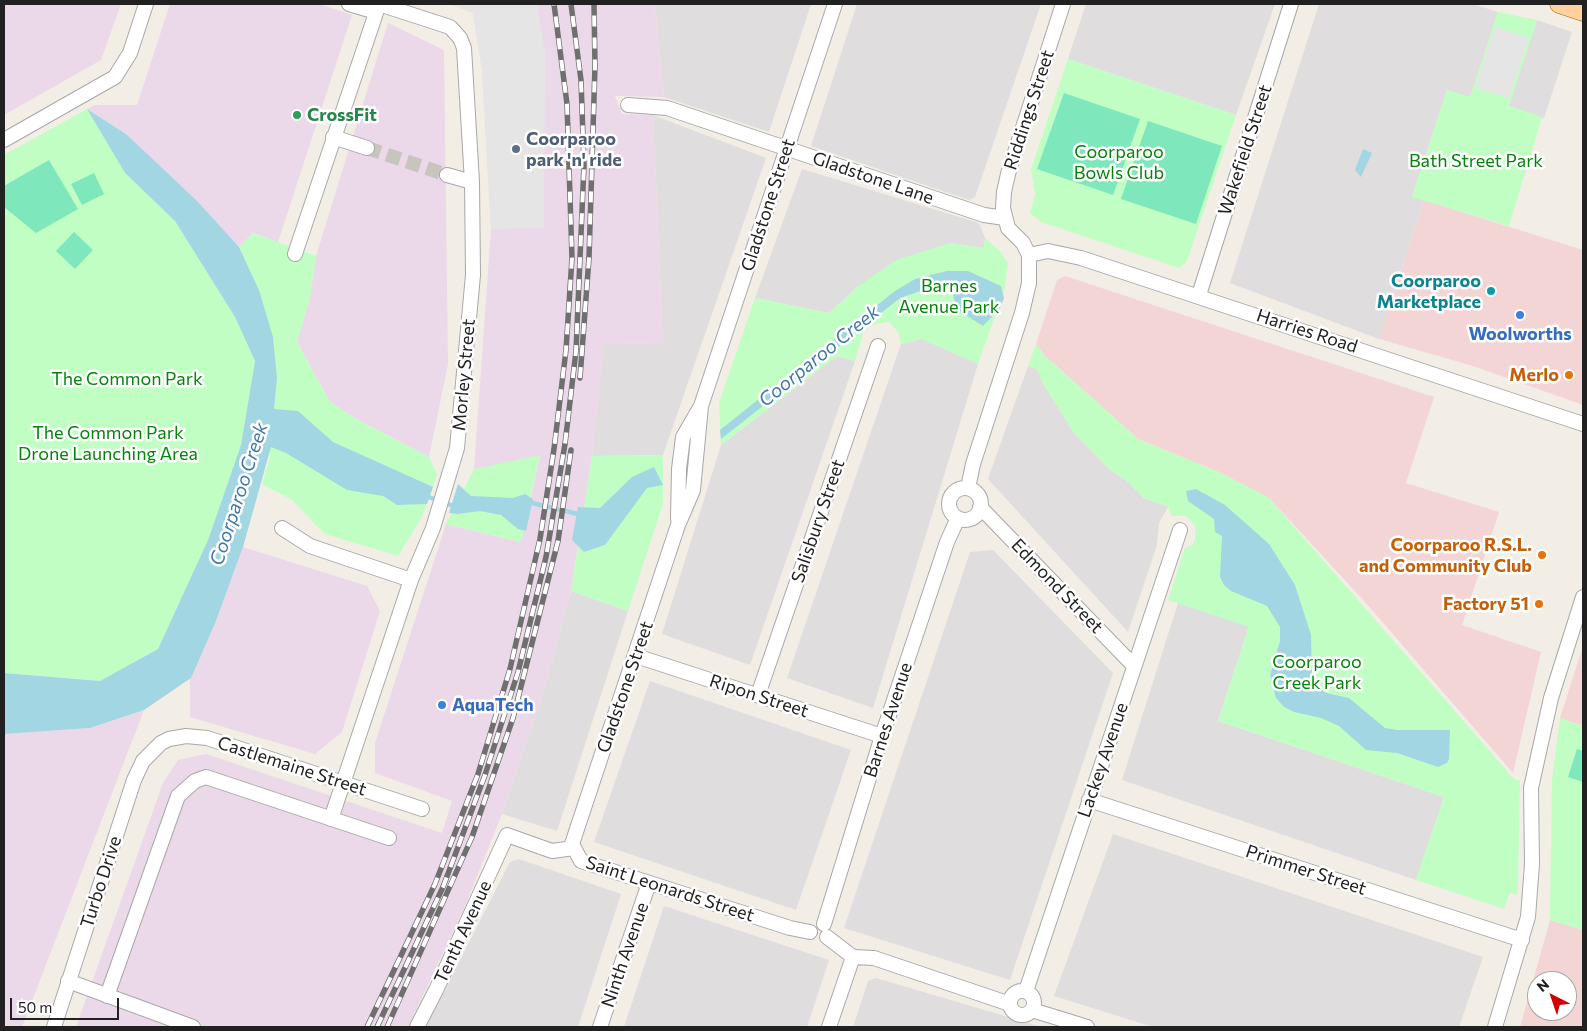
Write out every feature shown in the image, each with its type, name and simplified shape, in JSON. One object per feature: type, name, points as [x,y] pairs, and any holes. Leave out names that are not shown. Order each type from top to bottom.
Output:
[{"type":"main road","points":[[1559,4],[1583,12]]},
{"type":"street","points":[[4,140],[115,77],[130,53],[146,4]]},
{"type":"street","name":"Morley Street","points":[[331,819],[411,580],[437,516],[458,448],[473,275],[472,182],[466,61],[462,43],[456,32],[444,23],[377,8],[349,4]]},
{"type":"street","name":"Gladstone Street","points":[[574,848],[573,837],[636,656],[678,525],[693,490],[701,406],[835,4]]},
{"type":"street","name":"Riddings Street","points":[[1004,218],[1003,201],[1008,174],[1063,4]]},
{"type":"street","name":"Wakefield Street","points":[[1199,295],[1292,4]]},
{"type":"street","points":[[295,254],[377,8]]},
{"type":"street","name":"Gladstone Lane","points":[[628,105],[667,108],[984,215],[1004,218]]},
{"type":"street","points":[[333,137],[367,148]]},
{"type":"street","points":[[447,175],[472,182]]},
{"type":"street","points":[[968,488],[972,464],[1022,313],[1029,283],[1029,255],[1023,243],[1008,228],[1004,218]]},
{"type":"street","name":"Harries Road","points":[[1029,255],[1048,251],[1060,252],[1199,295],[1583,424]]},
{"type":"street","name":"Salisbury Street","points":[[758,695],[878,346]]},
{"type":"street","points":[[968,488],[976,493],[980,506],[972,518],[958,518],[951,511],[949,501],[954,492],[968,488]]},
{"type":"street","name":"Edmond Street","points":[[980,506],[1134,666]]},
{"type":"street","name":"Barnes Avenue","points":[[826,930],[882,736],[947,542],[958,518]]},
{"type":"street","points":[[282,528],[310,546],[411,580]]},
{"type":"street","name":"Lackey Avenue","points":[[1026,991],[1180,530]]},
{"type":"street","points":[[1496,1027],[1522,940],[1530,899],[1531,788],[1551,698],[1583,597]]},
{"type":"street","name":"Ripon Street","points":[[636,656],[882,736]]},
{"type":"street","name":"Castlemaine Street","points":[[161,743],[169,739],[186,736],[207,738],[422,809]]},
{"type":"street","name":"Turbo Drive","points":[[54,1027],[134,780],[143,761],[161,743]]},
{"type":"street","points":[[107,996],[178,796],[187,786],[206,777],[389,838]]},
{"type":"street","name":"Primmer Street","points":[[1089,800],[1522,940]]},
{"type":"street","name":"Saint Leonards Street","points":[[507,835],[552,850],[574,848],[581,861],[790,928],[810,932],[817,941],[826,930]]},
{"type":"street","name":"Tenth Avenue","points":[[417,1027],[507,835]]},
{"type":"street","name":"Ninth Avenue","points":[[600,1027],[649,883]]},
{"type":"street","points":[[826,930],[853,957],[874,958],[1010,1004]]},
{"type":"street","points":[[829,1027],[853,957]]},
{"type":"street","points":[[68,981],[193,1027]]},
{"type":"street","points":[[1026,991],[1033,996],[1034,1006],[1032,1010],[1024,1015],[1012,1009],[1010,1004],[1016,992],[1026,991]]},
{"type":"street","points":[[1032,1010],[1087,1027]]},
{"type":"shaded area","points":[[4,4],[121,4],[101,60],[4,115]]},
{"type":"shaded area","points":[[170,4],[319,4],[352,15],[278,242],[253,233],[239,247],[126,134],[87,109],[95,105],[137,105]]},
{"type":"shaded area","points":[[450,4],[655,4],[664,97],[615,96],[622,114],[653,115],[663,344],[604,343],[592,456],[571,591],[541,701],[502,814],[463,911],[408,1027],[76,1027],[163,783],[178,760],[206,754],[442,833],[452,801],[375,773],[375,743],[446,524],[521,542],[540,456],[474,469],[491,229],[482,70],[473,13]]},
{"type":"shaded area","name":"Coorparoo park 'n' ride","points":[[450,4],[537,4],[545,52],[544,228],[491,229],[482,70],[473,13]]},
{"type":"shaded area","points":[[655,4],[811,4],[769,132],[664,97]]},
{"type":"shaded area","points":[[857,4],[1041,4],[975,197],[969,200],[811,146]]},
{"type":"shaded area","points":[[1086,4],[1275,4],[1236,115],[1068,59]]},
{"type":"shaded area","points":[[1319,4],[1473,4],[1498,12],[1470,98],[1447,90],[1412,197],[1424,200],[1379,339],[1230,283]]},
{"type":"shaded area","points":[[1537,20],[1572,32],[1544,118],[1508,106]]},
{"type":"shaded area","points":[[388,23],[444,50],[448,364],[429,457],[358,420],[330,402],[297,342],[310,298],[316,256]]},
{"type":"shaded area","points":[[1495,27],[1529,38],[1509,99],[1475,87]]},
{"type":"shaded area","points":[[653,115],[766,158],[663,455],[592,456],[604,343],[663,344]]},
{"type":"shaded area","points":[[802,169],[979,223],[985,238],[984,248],[950,243],[857,287],[829,313],[755,298]]},
{"type":"shaded area","name":"Coorparoo Marketplace","points":[[1424,200],[1583,250],[1583,405],[1473,366],[1379,339]]},
{"type":"shaded area","points":[[1065,276],[1434,397],[1406,483],[1499,512],[1462,625],[1541,652],[1513,773],[1366,603],[1269,498],[1221,473],[1138,439],[1045,356],[1036,344],[1057,280]]},
{"type":"shaded area","points":[[922,339],[978,364],[873,708],[787,678],[901,344]]},
{"type":"shaded area","points":[[837,356],[855,361],[750,665],[662,634],[721,445]]},
{"type":"shaded area","points":[[1028,366],[1037,369],[1044,385],[1074,433],[1109,469],[1127,481],[1144,498],[1168,507],[1159,523],[1157,545],[1128,632],[988,479]]},
{"type":"shaded area","points":[[243,547],[367,586],[380,611],[342,732],[315,754],[190,717],[190,678],[216,621]]},
{"type":"shaded area","points":[[993,550],[1113,673],[1010,980],[844,928],[970,552]]},
{"type":"shaded area","points":[[571,591],[628,611],[557,831],[502,814],[541,701]]},
{"type":"shaded area","points":[[1178,603],[1249,626],[1218,721],[1444,797],[1416,880],[1122,780]]},
{"type":"shaded area","points":[[1583,646],[1583,726],[1560,718]]},
{"type":"shaded area","points":[[650,681],[851,750],[796,910],[594,842]]},
{"type":"shaded area","points":[[144,710],[22,1027],[4,1027],[4,734],[90,728]]},
{"type":"shaded area","points":[[1113,834],[1483,957],[1459,1027],[1153,1027],[1054,996]]},
{"type":"shaded area","points":[[519,859],[621,894],[578,1027],[426,1027],[510,862]]},
{"type":"shaded area","points":[[664,906],[829,960],[807,1027],[624,1027]]},
{"type":"shaded area","points":[[1550,920],[1583,930],[1583,1027],[1520,1027],[1527,1002],[1527,1021],[1577,1021],[1577,971],[1536,971]]},
{"type":"shaded area","points":[[876,978],[1042,1027],[853,1027],[868,981]]},
{"type":"green space","name":"Bath Street Park","points":[[1498,12],[1537,20],[1509,106],[1542,117],[1509,226],[1412,197],[1447,90],[1470,97]]},
{"type":"green space","name":"Coorparoo Bowls Club","points":[[1068,59],[1236,115],[1187,261],[1179,268],[1041,222],[1030,213],[1035,194],[1031,169]]},
{"type":"green space","points":[[1064,93],[1140,119],[1113,195],[1037,169]]},
{"type":"green space","name":"The Common Park","points":[[87,109],[125,173],[175,221],[235,317],[255,361],[241,445],[208,540],[158,649],[100,681],[4,673],[4,155]]},
{"type":"green space","points":[[1148,121],[1222,146],[1196,224],[1121,199]]},
{"type":"green space","points":[[49,160],[78,209],[36,233],[4,207],[4,186]]},
{"type":"green space","points":[[94,173],[104,194],[82,205],[71,184]]},
{"type":"green space","points":[[74,232],[93,250],[75,269],[56,251]]},
{"type":"green space","points":[[253,233],[316,256],[310,298],[297,342],[330,402],[358,420],[429,457],[437,474],[422,517],[398,556],[325,534],[292,500],[262,484],[270,457],[259,290],[239,247]]},
{"type":"green space","name":"Barnes Avenue Park","points":[[985,238],[1001,252],[1008,264],[1005,288],[978,364],[922,339],[901,344],[898,332],[889,322],[876,324],[864,330],[855,361],[837,356],[721,445],[719,403],[755,298],[829,313],[857,287],[896,260],[950,243],[984,248]]},
{"type":"green space","name":"Coorparoo Creek Park","points":[[1036,344],[1045,356],[1138,439],[1221,473],[1269,498],[1515,780],[1520,780],[1518,888],[1517,895],[1510,893],[1504,909],[1416,880],[1444,797],[1218,721],[1249,627],[1168,600],[1185,548],[1192,545],[1195,539],[1195,525],[1186,516],[1172,516],[1168,507],[1144,498],[1127,481],[1109,469],[1074,433],[1044,385],[1037,369],[1028,366]]},
{"type":"green space","points":[[540,455],[521,542],[446,524],[474,469]]},
{"type":"green space","points":[[663,455],[663,504],[628,611],[571,591],[592,456]]},
{"type":"green space","points":[[1560,718],[1583,726],[1583,930],[1550,920],[1552,779]]},
{"type":"green space","points":[[1577,749],[1583,751],[1583,782],[1568,777]]},
{"type":"water","points":[[87,109],[126,134],[197,201],[239,247],[259,290],[273,337],[277,378],[274,409],[298,411],[333,442],[433,487],[427,504],[397,505],[383,496],[347,490],[286,453],[271,447],[243,547],[216,621],[191,678],[144,710],[90,728],[4,734],[4,673],[100,681],[158,649],[208,540],[241,445],[255,361],[235,317],[175,221],[125,173]]},
{"type":"water","points":[[1363,149],[1372,153],[1361,177],[1355,170]]},
{"type":"water","points":[[947,271],[968,271],[1001,286],[1004,298],[1000,308],[983,326],[956,309],[953,293],[949,290],[929,288],[900,298],[721,439],[720,430],[895,291],[915,279]]},
{"type":"water","points":[[654,467],[663,485],[647,488],[605,545],[584,552],[572,540],[578,507],[600,508],[632,477]]},
{"type":"water","points":[[458,484],[471,496],[513,498],[525,494],[533,499],[526,531],[518,529],[501,515],[480,511],[458,514],[449,513]]},
{"type":"water","points":[[1196,489],[1225,505],[1269,544],[1295,585],[1311,635],[1312,676],[1317,685],[1326,693],[1349,698],[1385,728],[1397,730],[1450,730],[1449,759],[1447,763],[1438,767],[1397,753],[1366,750],[1339,726],[1321,718],[1294,712],[1284,707],[1276,698],[1270,675],[1280,641],[1280,627],[1267,606],[1231,591],[1224,585],[1220,577],[1222,536],[1215,532],[1214,519],[1188,501],[1186,491]]},
{"type":"waterway","name":"Coorparoo Creek","points":[[426,496],[456,507]]},
{"type":"waterway","name":"Coorparoo Creek","points":[[528,502],[582,515]]},
{"type":"tunnel","points":[[367,148],[447,175]]},
{"type":"railway","points":[[367,1027],[435,884],[478,774],[510,669],[540,539],[554,449],[566,350],[572,258],[567,104],[554,4]]},
{"type":"railway","points":[[377,1027],[443,887],[485,775],[518,672],[546,557],[565,444],[576,351],[584,165],[581,80],[571,4]]},
{"type":"railway","points":[[580,378],[589,258],[595,66],[594,4]]},
{"type":"railway","points":[[387,1027],[472,837],[513,718],[558,541],[571,450]]},
{"type":"place","name":"CrossFit","points":[[297,115]]},
{"type":"place","name":"Coorparoo park 'n' ride","points":[[516,149]]},
{"type":"place","name":"Coorparoo Marketplace","points":[[1491,291]]},
{"type":"place","name":"Woolworths","points":[[1520,315]]},
{"type":"place","name":"Merlo","points":[[1569,375]]},
{"type":"place","name":"Coorparoo R.S.L. and Community Club","points":[[1542,555]]},
{"type":"place","name":"Factory 51","points":[[1539,604]]},
{"type":"place","name":"AquaTech","points":[[442,705]]},
{"type":"park label","name":"The Common Park Drone Launching Area","points":[[108,443]]}]
